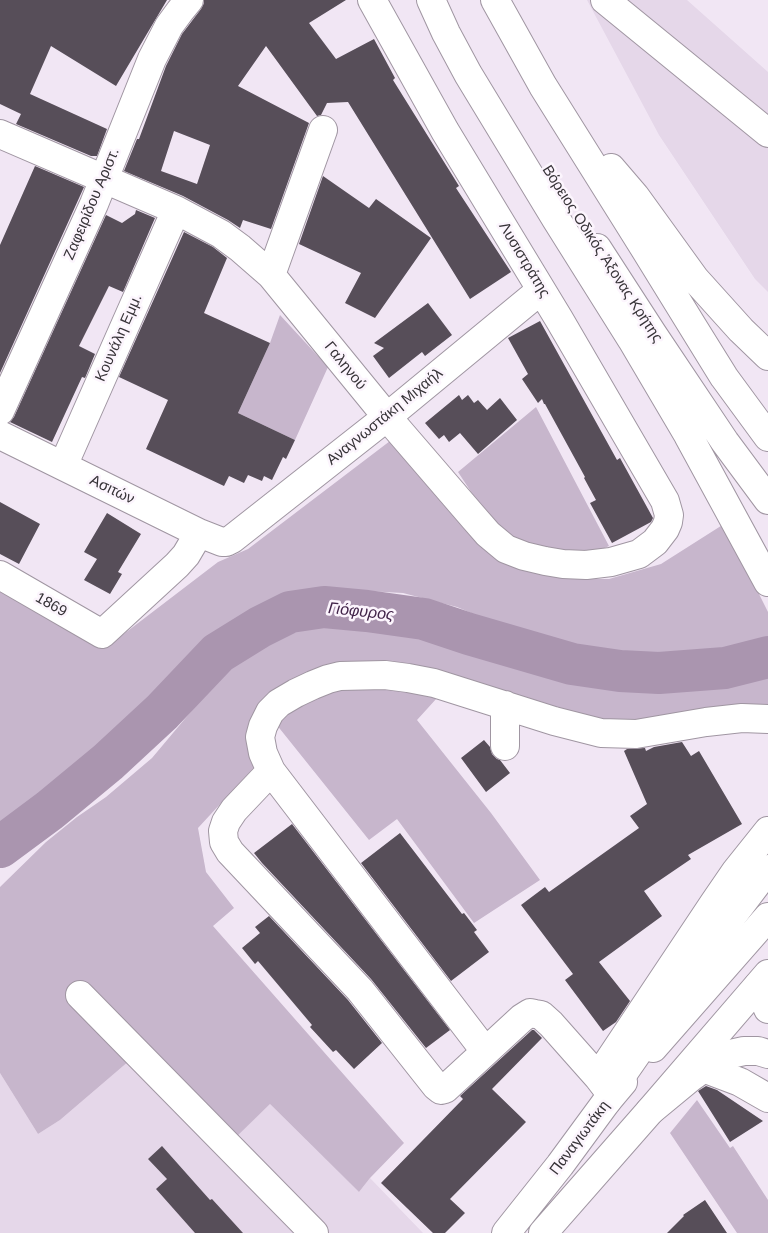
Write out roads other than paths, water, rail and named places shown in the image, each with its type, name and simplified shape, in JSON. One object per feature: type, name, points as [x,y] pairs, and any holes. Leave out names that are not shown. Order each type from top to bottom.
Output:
[{"type":"main road","name":"Ζαφειρίδου Αριστ.","points":[[0,411],[94,204],[152,59],[169,26],[189,0]]},
{"type":"main road","name":"Λυσιστράτης","points":[[372,0],[445,131],[660,492],[668,508],[668,522]]},
{"type":"main road","points":[[431,0],[468,74],[632,340],[688,435],[768,582]]},
{"type":"main road","name":"Βόρειος Οδικός Άξονας Κρήτης","points":[[448,0],[537,153],[608,265],[726,442],[768,500]]},
{"type":"main road","points":[[495,0],[543,86],[719,369],[768,437]]},
{"type":"main road","points":[[605,0],[768,133]]},
{"type":"main road","points":[[543,86],[635,196],[695,279],[735,324],[768,356]]},
{"type":"main road","points":[[270,275],[323,130]]},
{"type":"main road","name":"Γαληνού","points":[[0,134],[176,210],[221,234],[240,248],[270,275],[387,417],[488,534],[498,543],[515,553],[563,564],[586,565],[611,562],[632,556],[655,542],[662,534],[668,522]]},
{"type":"main road","name":"Κουνάλη Εμμ.","points":[[63,466],[176,210]]},
{"type":"main road","name":"Αναγνωστάκη Μιχαήλ","points":[[226,542],[387,417],[541,290]]},
{"type":"main road","name":"Ασιτών","points":[[0,435],[199,533],[226,542]]},
{"type":"main road","name":"1869","points":[[0,575],[102,634],[177,565],[186,555],[199,533]]},
{"type":"main road","points":[[485,1051],[271,770],[262,753],[260,737],[270,712],[296,693],[328,679],[340,676],[384,675],[434,683],[554,721],[594,731],[619,734],[636,734],[742,718],[768,719]]},
{"type":"main road","points":[[505,705],[506,746]]},
{"type":"main road","points":[[271,770],[234,810],[226,822],[223,831],[224,842],[230,852],[360,990],[436,1086],[441,1090],[445,1089],[522,1018],[535,1014],[541,1015],[552,1024],[605,1091]]},
{"type":"main road","points":[[605,1091],[714,903],[736,871],[768,831]]},
{"type":"main road","points":[[605,1091],[620,1078],[733,915],[768,868]]},
{"type":"main road","name":"Παναγιωτάκη","points":[[506,1233],[560,1165],[605,1091],[656,1045],[768,917]]},
{"type":"main road","points":[[543,1233],[650,1111],[765,989],[742,947]]},
{"type":"main road","points":[[80,996],[314,1233]]},
{"type":"main road","points":[[650,1111],[715,1060],[735,1052],[744,1051],[768,1054]]},
{"type":"main road","points":[[703,1068],[740,1082],[768,1098]]},
{"type":"waterway","name":"Γιόφυρος","points":[[0,847],[50,810],[108,762],[162,712],[218,653],[260,627],[290,612],[324,607],[424,619],[572,664],[620,671],[659,673],[725,668],[768,657]]}]
